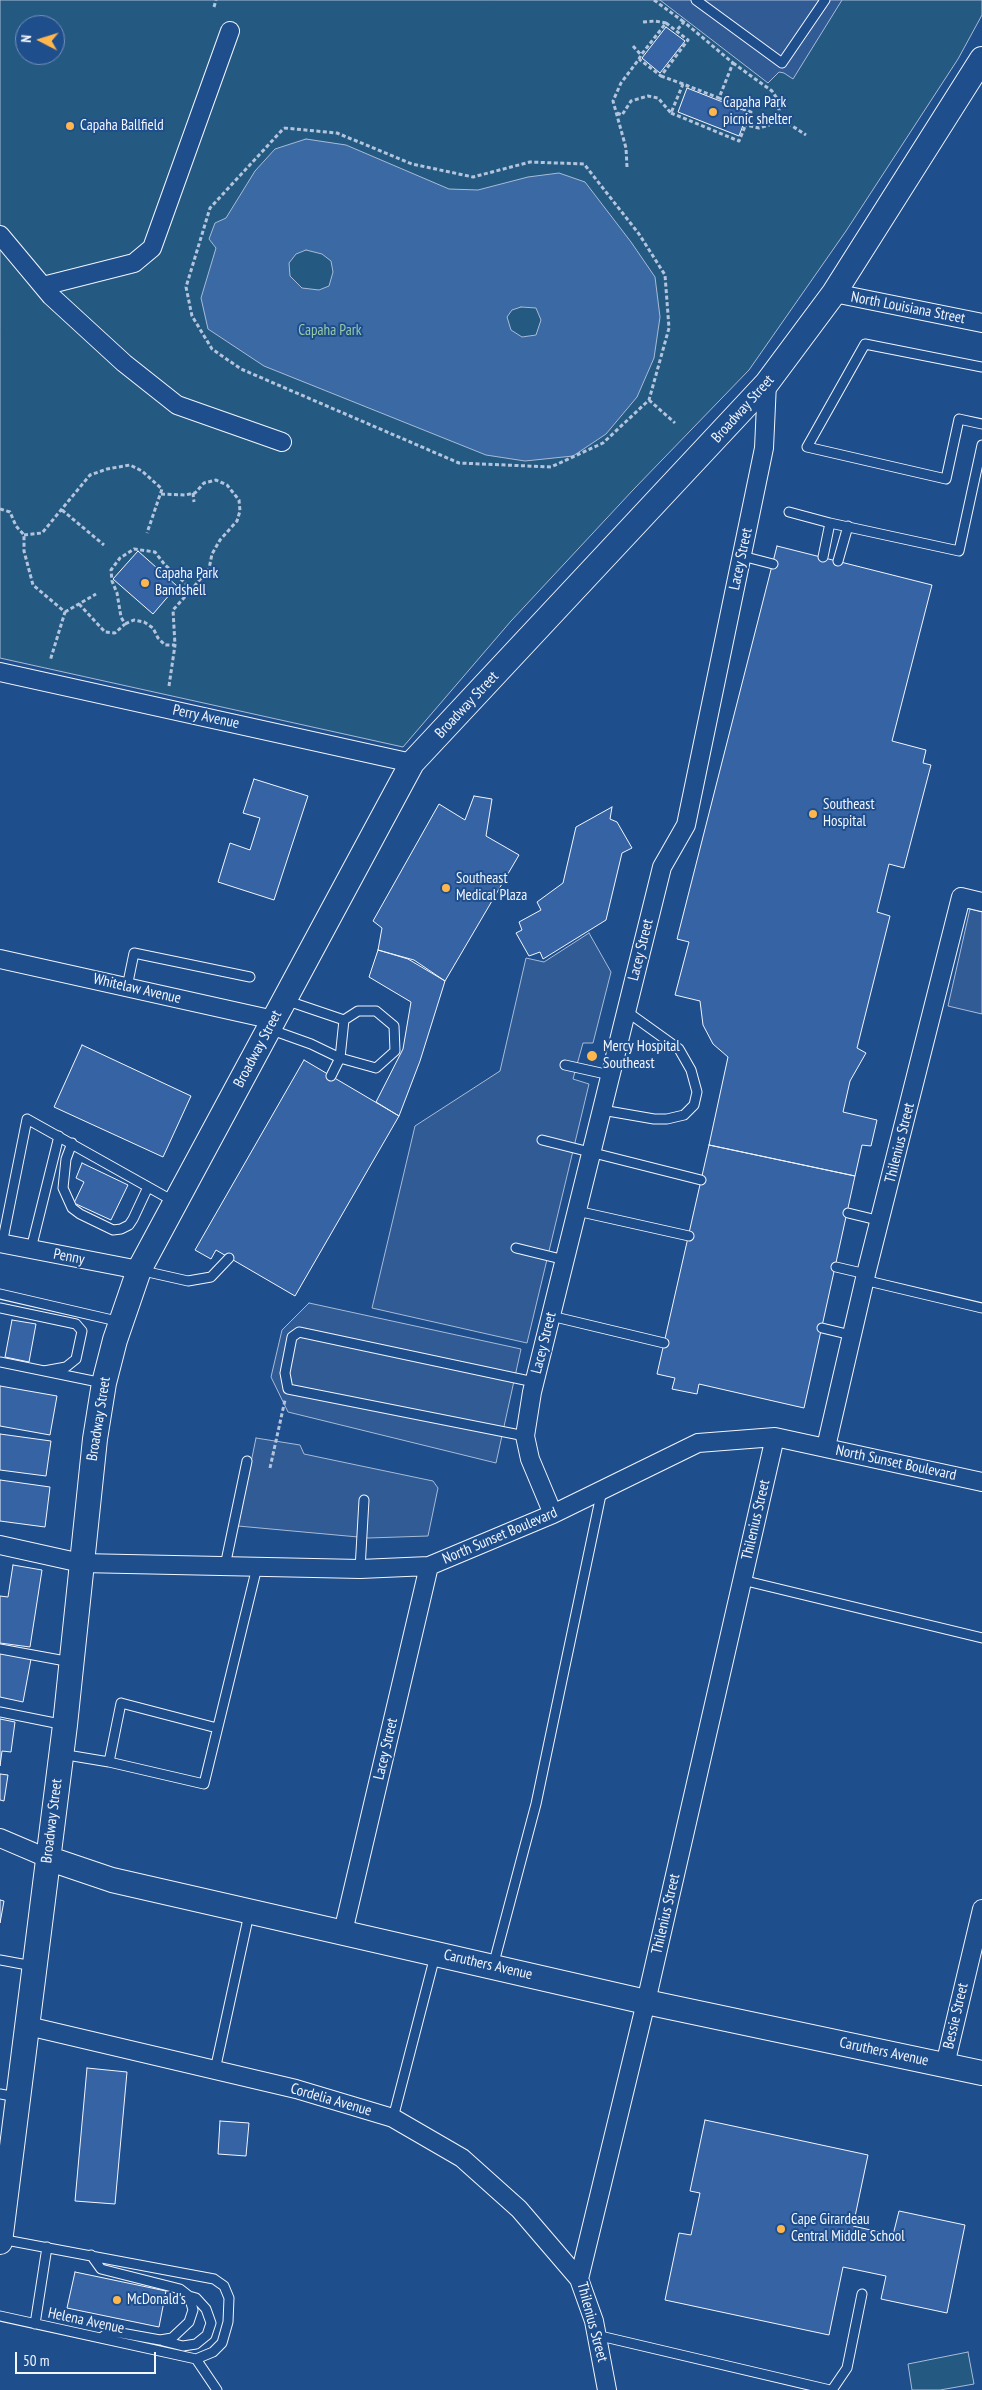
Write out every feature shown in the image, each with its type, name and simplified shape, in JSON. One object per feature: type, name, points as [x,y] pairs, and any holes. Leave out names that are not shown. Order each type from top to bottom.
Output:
[{"type":"main road","name":"Broadway Street","points":[[1,2232],[9,2096],[28,2026],[47,1858],[65,1725],[95,1439],[104,1383],[121,1322],[139,1270],[412,763],[768,384],[834,293],[982,59]]},
{"type":"main road","name":"Caruthers Avenue","points":[[47,1858],[112,1880],[646,2002],[982,2073]]},
{"type":"street","points":[[43,286],[134,263],[152,248],[230,31]]},
{"type":"street","points":[[0,234],[43,286],[124,364],[177,406],[282,442]]},
{"type":"street","name":"North Louisiana Street","points":[[834,293],[982,323]]},
{"type":"street","name":"Lacey Street","points":[[553,1514],[530,1459],[525,1436],[534,1382],[662,867],[686,825],[764,448],[768,384]]},
{"type":"street","name":"Perry Avenue","points":[[0,672],[412,763]]},
{"type":"street","name":"Thilenius Street","points":[[826,1447],[851,1334],[881,1221],[961,897],[982,902]]},
{"type":"street","name":"Whitelaw Avenue","points":[[0,959],[127,987],[276,1016]]},
{"type":"street","name":"Penny","points":[[1,1243],[139,1270]]},
{"type":"street","name":"Thilenius Street","points":[[607,2390],[596,2335],[579,2279],[646,2002],[775,1437]]},
{"type":"street","name":"North Sunset Boulevard","points":[[0,1545],[81,1563],[360,1569],[429,1566],[553,1514],[698,1443],[775,1437],[982,1482]]},
{"type":"street","name":"Lacey Street","points":[[343,1932],[429,1566]]},
{"type":"street","name":"Caruthers Avenue","points":[[0,1838],[47,1858]]},
{"type":"street","name":"Bessie Street","points":[[945,2065],[982,1909]]},
{"type":"street","name":"Cordelia Avenue","points":[[28,2026],[296,2089],[393,2118],[462,2158],[519,2209],[579,2279]]},
{"type":"lane","points":[[696,0],[782,63],[825,0]]},
{"type":"lane","points":[[982,367],[865,344],[808,447],[946,479],[959,419],[982,424]]},
{"type":"lane","points":[[789,512],[830,523],[959,551],[979,472],[982,445]]},
{"type":"lane","points":[[823,557],[830,523]]},
{"type":"lane","points":[[838,561],[848,526]]},
{"type":"lane","points":[[742,556],[772,564]]},
{"type":"lane","points":[[127,987],[134,953],[250,978]]},
{"type":"lane","points":[[358,1011],[376,1011],[394,1026],[394,1051],[376,1068],[340,1058],[311,1044],[276,1016],[344,1020],[358,1011]]},
{"type":"lane","points":[[602,1110],[654,1119],[668,1119],[684,1114],[694,1105],[697,1092],[691,1070],[679,1049],[626,1011]]},
{"type":"lane","points":[[331,1076],[340,1058],[344,1020]]},
{"type":"lane","points":[[565,1065],[610,1075]]},
{"type":"lane","points":[[1,1243],[27,1119],[176,1202]]},
{"type":"lane","points":[[31,1249],[59,1136]]},
{"type":"lane","points":[[542,1140],[701,1180]]},
{"type":"lane","points":[[72,1144],[66,1159],[63,1188],[72,1208],[80,1214],[113,1230],[121,1229],[129,1225],[133,1219],[148,1187]]},
{"type":"lane","points":[[577,1211],[688,1236]]},
{"type":"lane","points":[[848,1213],[881,1221]]},
{"type":"lane","points":[[516,1248],[565,1260]]},
{"type":"lane","points":[[139,1270],[188,1281],[210,1277],[229,1258]]},
{"type":"lane","points":[[836,1267],[865,1277],[982,1308]]},
{"type":"lane","points":[[0,1294],[121,1322]]},
{"type":"lane","points":[[0,1308],[76,1324],[82,1331],[76,1359],[66,1367],[44,1371]]},
{"type":"lane","points":[[551,1316],[664,1343]]},
{"type":"lane","points":[[822,1328],[851,1334]]},
{"type":"lane","points":[[525,1436],[288,1389],[285,1372],[292,1337],[300,1332],[534,1382]]},
{"type":"lane","points":[[0,1362],[104,1383]]},
{"type":"lane","points":[[225,1566],[247,1461]]},
{"type":"lane","points":[[493,1966],[536,1804],[602,1490]]},
{"type":"lane","points":[[360,1569],[364,1500]]},
{"type":"lane","points":[[61,1754],[109,1762],[204,1784],[216,1728],[257,1567]]},
{"type":"lane","points":[[742,1580],[982,1638]]},
{"type":"lane","points":[[0,1649],[71,1662]]},
{"type":"lane","points":[[109,1762],[121,1702],[216,1728]]},
{"type":"lane","points":[[0,1712],[65,1725]]},
{"type":"lane","points":[[215,2070],[250,1911]]},
{"type":"lane","points":[[393,2118],[436,1953]]},
{"type":"lane","points":[[0,1960],[34,1966]]},
{"type":"lane","points":[[1,2232],[47,2247],[199,2275],[214,2279],[224,2286],[229,2298],[228,2322],[222,2343],[212,2352],[196,2359],[217,2390]]},
{"type":"lane","points":[[35,2324],[47,2247]]},
{"type":"lane","points":[[91,2255],[101,2269],[180,2289],[189,2296],[196,2298],[206,2309],[211,2323],[207,2336],[196,2344],[183,2346],[110,2331],[101,2338]]},
{"type":"lane","points":[[596,2335],[831,2390],[847,2368],[862,2294]]},
{"type":"lane","points":[[160,2340],[172,2338],[189,2322],[193,2310],[189,2296]]},
{"type":"lane","name":"Helena Avenue","points":[[0,2316],[196,2359]]},
{"type":"path","points":[[214,7],[216,0]]},
{"type":"path","points":[[654,0],[684,22],[733,63],[772,91],[778,100],[779,110],[777,116],[769,125],[764,127],[746,126]]},
{"type":"path","points":[[643,22],[655,21],[666,23],[688,40],[661,76]]},
{"type":"path","points":[[676,31],[684,22]]},
{"type":"path","points":[[627,167],[626,148],[614,101],[621,83],[666,23]]},
{"type":"path","points":[[633,46],[642,55]]},
{"type":"path","points":[[616,113],[622,115],[631,101],[648,96],[658,98],[671,113],[739,141],[752,112],[661,76],[639,59]]},
{"type":"path","points":[[719,98],[733,63]]},
{"type":"path","points":[[671,113],[683,84]]},
{"type":"path","points":[[777,116],[806,135]]},
{"type":"path","points":[[284,128],[337,133],[412,164],[473,177],[530,162],[584,164],[639,234],[666,275],[669,328],[649,400],[603,443],[551,467],[459,463],[241,369],[212,349],[192,316],[186,287],[210,208],[284,128]]},
{"type":"path","points":[[649,400],[675,423]]},
{"type":"path","points":[[24,535],[42,533],[90,475],[107,469],[130,465],[142,471],[162,489],[147,533]]},
{"type":"path","points":[[161,494],[186,495],[193,493],[204,483],[216,480],[227,485],[236,493],[240,511],[237,521],[220,540],[212,554],[209,569],[174,610],[175,645],[169,686]]},
{"type":"path","points":[[193,493],[194,502]]},
{"type":"path","points":[[0,509],[10,512],[16,526],[24,535],[24,551],[33,585],[65,612]]},
{"type":"path","points":[[62,510],[104,545]]},
{"type":"path","points":[[126,624],[121,617],[111,570],[120,558],[134,548],[156,552],[164,565],[192,589]]},
{"type":"path","points":[[50,661],[65,612],[96,594]]},
{"type":"path","points":[[79,604],[105,632],[115,633],[134,620],[144,622],[153,628],[158,638],[165,645],[175,645]]},
{"type":"path","points":[[270,1468],[288,1389]]},
{"type":"green space","name":"Capaha Park","points":[[0,0],[982,0],[982,15],[958,59],[846,231],[749,370],[633,490],[511,621],[403,747],[0,658]]},
{"type":"green space","points":[[968,2352],[974,2384],[940,2390],[912,2390],[908,2364]]},
{"type":"shaded area","points":[[660,0],[842,0],[793,79],[779,72],[768,83]]},
{"type":"shaded area","points":[[306,139],[346,145],[449,189],[478,190],[528,177],[559,173],[585,182],[655,277],[660,317],[654,358],[637,397],[606,434],[573,456],[525,461],[486,455],[264,366],[208,329],[201,298],[216,248],[209,239],[215,223],[226,218],[255,171],[275,149]],"holes":[[[306,250],[322,254],[331,261],[333,272],[329,286],[319,290],[302,288],[290,276],[289,263],[296,254]],[[521,307],[536,308],[541,320],[536,335],[522,337],[511,330],[507,317],[512,310]]]},
{"type":"shaded area","points":[[970,909],[982,912],[982,1014],[948,1006]]},
{"type":"shaded area","points":[[589,933],[611,972],[593,1043],[583,1043],[573,1079],[589,1084],[527,1343],[372,1308],[415,1126],[500,1071],[526,958],[544,962]]},
{"type":"shaded area","points":[[309,1303],[521,1349],[496,1463],[288,1412],[271,1377],[282,1330]]},
{"type":"shaded area","points":[[256,1438],[300,1445],[304,1454],[433,1481],[438,1488],[428,1536],[369,1538],[238,1526]]},
{"type":"building","points":[[666,27],[685,41],[660,73],[642,58]]},
{"type":"building","name":"Capaha Park picnic shelter","points":[[687,88],[748,112],[739,136],[678,112]]},
{"type":"building","name":"Southeast Hospital","points":[[777,546],[932,585],[892,741],[926,750],[923,763],[931,765],[904,868],[889,864],[877,912],[890,916],[857,1048],[866,1053],[850,1081],[843,1112],[877,1120],[871,1146],[862,1145],[855,1176],[709,1145],[728,1057],[713,1044],[703,1025],[700,1001],[675,995],[689,942],[677,939]]},
{"type":"building","name":"Capaha Park Bandshell","points":[[138,551],[177,586],[153,614],[113,579]]},
{"type":"building","points":[[254,779],[308,796],[274,900],[218,882],[230,843],[250,850],[260,818],[243,813]]},
{"type":"building","name":"Southeast Medical Plaza","points":[[474,796],[492,799],[486,836],[519,855],[445,981],[414,960],[378,950],[382,928],[373,921],[439,804],[465,820]]},
{"type":"building","name":"Southeast Medical Plaza","points":[[612,807],[610,819],[617,822],[632,848],[622,853],[606,920],[543,959],[540,952],[529,956],[516,933],[522,930],[519,922],[541,910],[537,902],[563,883],[576,827]]},
{"type":"building","points":[[378,950],[408,959],[445,981],[420,1061],[399,1116],[376,1102],[403,1049],[411,1002],[369,977]]},
{"type":"building","points":[[82,1045],[191,1096],[163,1157],[54,1107]]},
{"type":"building","points":[[304,1060],[399,1116],[295,1296],[216,1250],[211,1259],[195,1250]]},
{"type":"building","points":[[709,1145],[855,1176],[804,1408],[699,1384],[697,1394],[672,1389],[675,1378],[657,1374]]},
{"type":"building","points":[[82,1163],[128,1185],[111,1220],[74,1203],[84,1182],[76,1178]]},
{"type":"building","points":[[12,1320],[36,1324],[29,1362],[5,1357]]},
{"type":"building","points":[[0,1386],[57,1396],[50,1435],[0,1426]]},
{"type":"building","points":[[0,1434],[51,1441],[46,1476],[0,1470]]},
{"type":"building","points":[[0,1480],[50,1487],[45,1527],[0,1521]]},
{"type":"building","points":[[13,1565],[42,1570],[30,1647],[0,1643],[0,1596],[8,1597]]},
{"type":"building","points":[[0,1653],[31,1659],[23,1702],[0,1697]]},
{"type":"building","points":[[0,1719],[15,1722],[11,1752],[2,1751],[0,1766]]},
{"type":"building","points":[[0,1774],[8,1775],[4,1801],[0,1800]]},
{"type":"building","points":[[0,1900],[4,1901],[0,1923]]},
{"type":"building","points":[[87,2068],[127,2072],[115,2204],[75,2201]]},
{"type":"building","name":"Cape Girardeau Central Middle School","points":[[705,2120],[868,2155],[853,2226],[893,2235],[899,2211],[965,2225],[947,2313],[881,2299],[886,2276],[843,2267],[829,2335],[665,2300],[679,2233],[691,2235],[700,2193],[690,2191]]},
{"type":"building","points":[[220,2121],[249,2123],[246,2156],[218,2154]]},
{"type":"building","name":"McDonald's","points":[[75,2272],[166,2291],[159,2327],[67,2308]]},
{"type":"place","name":"Capaha Park picnic shelter","points":[[713,112]]},
{"type":"place","name":"Capaha Ballfield","points":[[70,126]]},
{"type":"place","name":"Capaha Park Bandshell","points":[[145,583]]},
{"type":"place","name":"Southeast Hospital","points":[[813,814]]},
{"type":"place","name":"Southeast Medical Plaza","points":[[446,888]]},
{"type":"place","name":"Mercy Hospital Southeast","points":[[592,1056]]},
{"type":"place","name":"Cape Girardeau Central Middle School","points":[[781,2229]]},
{"type":"place","name":"McDonald's","points":[[117,2300]]}]
